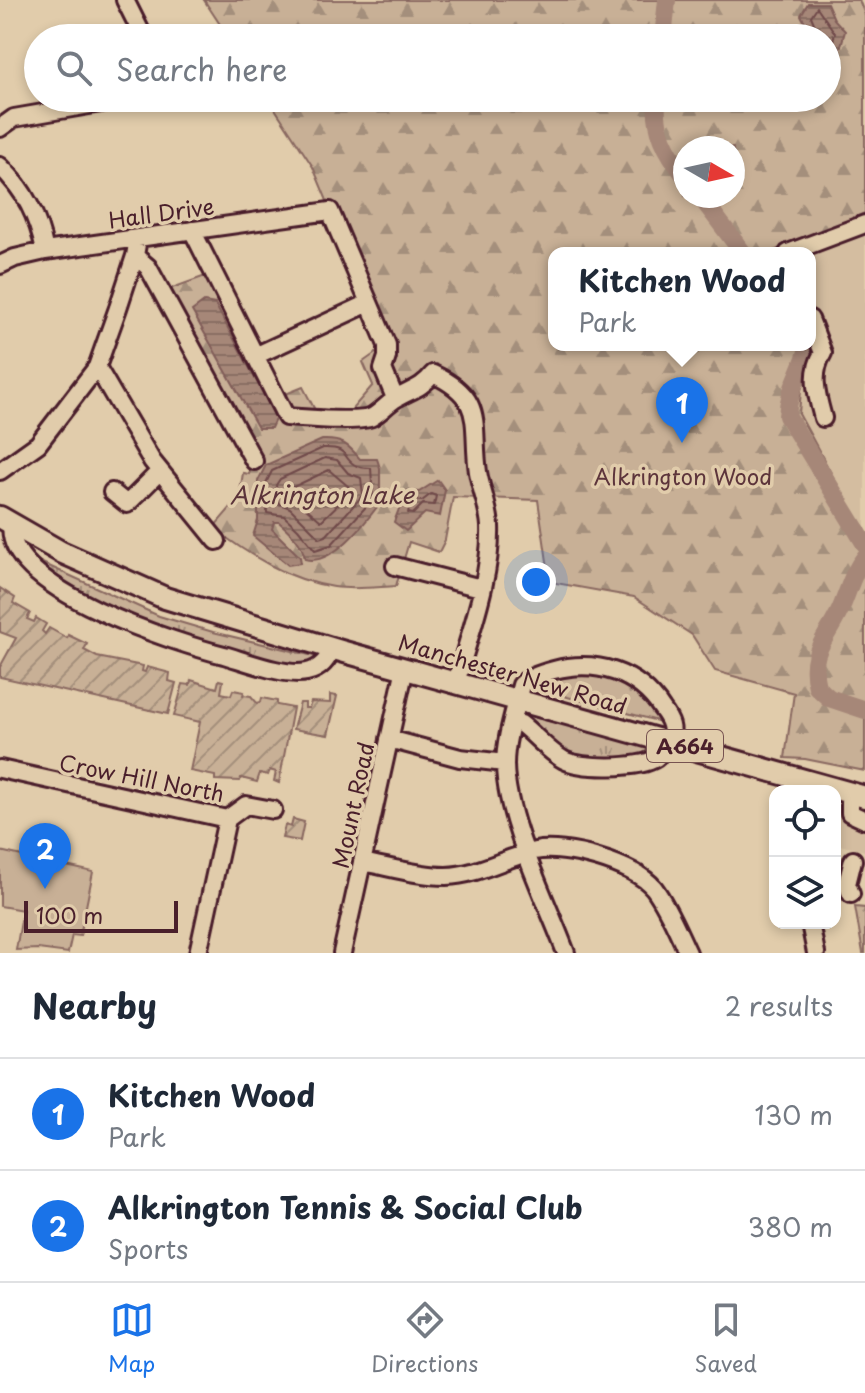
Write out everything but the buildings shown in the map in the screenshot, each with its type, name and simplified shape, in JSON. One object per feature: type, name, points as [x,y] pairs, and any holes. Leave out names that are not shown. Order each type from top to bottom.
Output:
[{"type":"main road","name":"Manchester New Road","points":[[6,520],[61,552],[165,598],[667,742],[797,784],[858,795]]},
{"type":"street","points":[[125,0],[137,24]]},
{"type":"street","points":[[0,128],[14,118],[49,112]]},
{"type":"street","points":[[0,166],[16,181],[27,199],[45,251]]},
{"type":"street","name":"Hall Drive","points":[[0,265],[45,251],[330,211],[369,303]]},
{"type":"street","points":[[804,247],[865,224]]},
{"type":"street","points":[[192,230],[286,417],[321,417],[341,422],[369,419],[395,398],[421,388],[433,374],[469,401],[475,414],[478,473],[490,527],[481,588],[456,683]]},
{"type":"street","points":[[0,471],[38,444],[97,367],[135,256],[138,238]]},
{"type":"street","points":[[135,256],[148,267],[254,461]]},
{"type":"street","points":[[255,356],[369,303],[387,345],[383,370],[395,398]]},
{"type":"street","points":[[816,335],[823,353],[818,362],[815,387],[823,418]]},
{"type":"street","points":[[97,367],[160,471],[217,541]]},
{"type":"street","points":[[112,492],[127,504],[160,471]]},
{"type":"street","points":[[6,520],[6,543],[12,562],[36,585],[83,610],[186,651],[307,673],[325,664],[333,648]]},
{"type":"street","points":[[395,566],[481,588]]},
{"type":"street","points":[[513,722],[521,724],[565,760],[590,767],[655,758],[667,742],[672,723],[648,690],[638,682],[606,669],[579,665],[547,672],[523,682],[517,700],[505,763],[509,796],[527,853],[566,953]]},
{"type":"street","name":"Mount Road","points":[[342,953],[405,668]]},
{"type":"street","points":[[389,739],[460,758],[505,763]]},
{"type":"street","name":"Crow Hill North","points":[[0,769],[227,819],[246,805],[273,810]]},
{"type":"street","points":[[858,795],[850,813],[865,820]]},
{"type":"street","points":[[198,953],[227,819]]},
{"type":"street","points":[[362,862],[446,876],[489,868],[527,853],[563,849],[629,869],[655,890],[688,953]]},
{"type":"street","points":[[844,888],[853,860]]},
{"type":"street","points":[[811,929],[816,953]]},
{"type":"shaded area","points":[[865,215],[865,528],[855,517],[799,414],[801,390],[816,351],[816,247],[784,247]]},
{"type":"shaded area","points":[[841,801],[865,809],[865,851],[841,845]]},
{"type":"green space","name":"Alkrington Wood","points":[[204,0],[859,0],[865,15],[865,213],[783,247],[548,247],[548,351],[814,351],[801,390],[799,414],[855,517],[865,528],[865,771],[785,758],[794,693],[715,671],[692,635],[634,597],[550,582],[538,500],[453,497],[445,540],[439,552],[409,542],[396,586],[334,587],[301,579],[270,565],[213,528],[239,498],[243,473],[249,474],[253,461],[161,292],[211,274],[278,397],[303,387],[315,410],[347,415],[373,385],[363,362],[387,345],[313,167],[277,112],[841,112],[841,24],[220,24]]},
{"type":"green space","points":[[18,552],[159,616],[318,657],[325,664],[307,673],[71,603],[25,574]]},
{"type":"green space","points":[[0,588],[15,598],[13,603],[30,613],[27,619],[34,622],[36,618],[46,624],[42,631],[45,634],[49,628],[87,644],[84,650],[97,657],[143,666],[142,671],[145,672],[147,667],[170,673],[169,681],[176,683],[168,714],[0,677],[0,667],[16,638],[0,632]]},
{"type":"green space","points":[[585,670],[643,693],[665,723],[526,686],[550,674]]},
{"type":"green space","points":[[191,680],[217,688],[219,680],[223,681],[221,693],[231,695],[233,690],[244,692],[243,695],[251,696],[257,703],[262,698],[293,708],[279,783],[274,781],[276,772],[270,770],[268,775],[260,773],[257,782],[241,778],[240,781],[215,780],[215,776],[190,771],[200,722],[174,716],[183,684],[190,685]]},
{"type":"green space","points":[[330,695],[337,696],[328,735],[293,729],[300,703],[305,703],[305,708],[309,708],[311,702],[330,703]]},
{"type":"green space","points":[[520,714],[653,746],[633,760],[602,763],[564,753]]},
{"type":"green space","points":[[293,819],[304,822],[300,841],[282,838],[285,825],[291,827]]},
{"type":"green space","points":[[0,851],[93,872],[80,936],[72,935],[68,953],[16,950],[23,910],[0,906]]},
{"type":"green space","points":[[855,907],[865,908],[865,953],[863,953]]},
{"type":"water","points":[[808,3],[827,3],[839,24],[806,24],[801,15]]},
{"type":"water","points":[[204,302],[215,304],[276,417],[271,428],[258,428],[192,311]]},
{"type":"water","name":"Alkrington Lake","points":[[322,440],[344,444],[360,459],[377,459],[380,503],[337,550],[315,560],[305,559],[295,538],[279,522],[274,522],[272,529],[300,557],[301,563],[288,565],[253,536],[258,520],[258,481],[266,465]]},
{"type":"water","points":[[438,480],[445,490],[440,516],[425,513],[406,531],[394,522],[406,491],[419,492]]},
{"type":"waterway","points":[[664,24],[667,0]]},
{"type":"waterway","points":[[657,112],[663,140],[673,159]]},
{"type":"waterway","points":[[709,208],[738,247]]},
{"type":"waterway","points":[[807,351],[790,396],[787,416],[865,544]]},
{"type":"waterway","points":[[865,557],[815,662],[817,687],[829,698],[865,710]]},
{"type":"place","name":"Kitchen Wood","points":[[682,443]]},
{"type":"place","name":"Alkrington Tennis & Social Club","points":[[45,889]]}]
